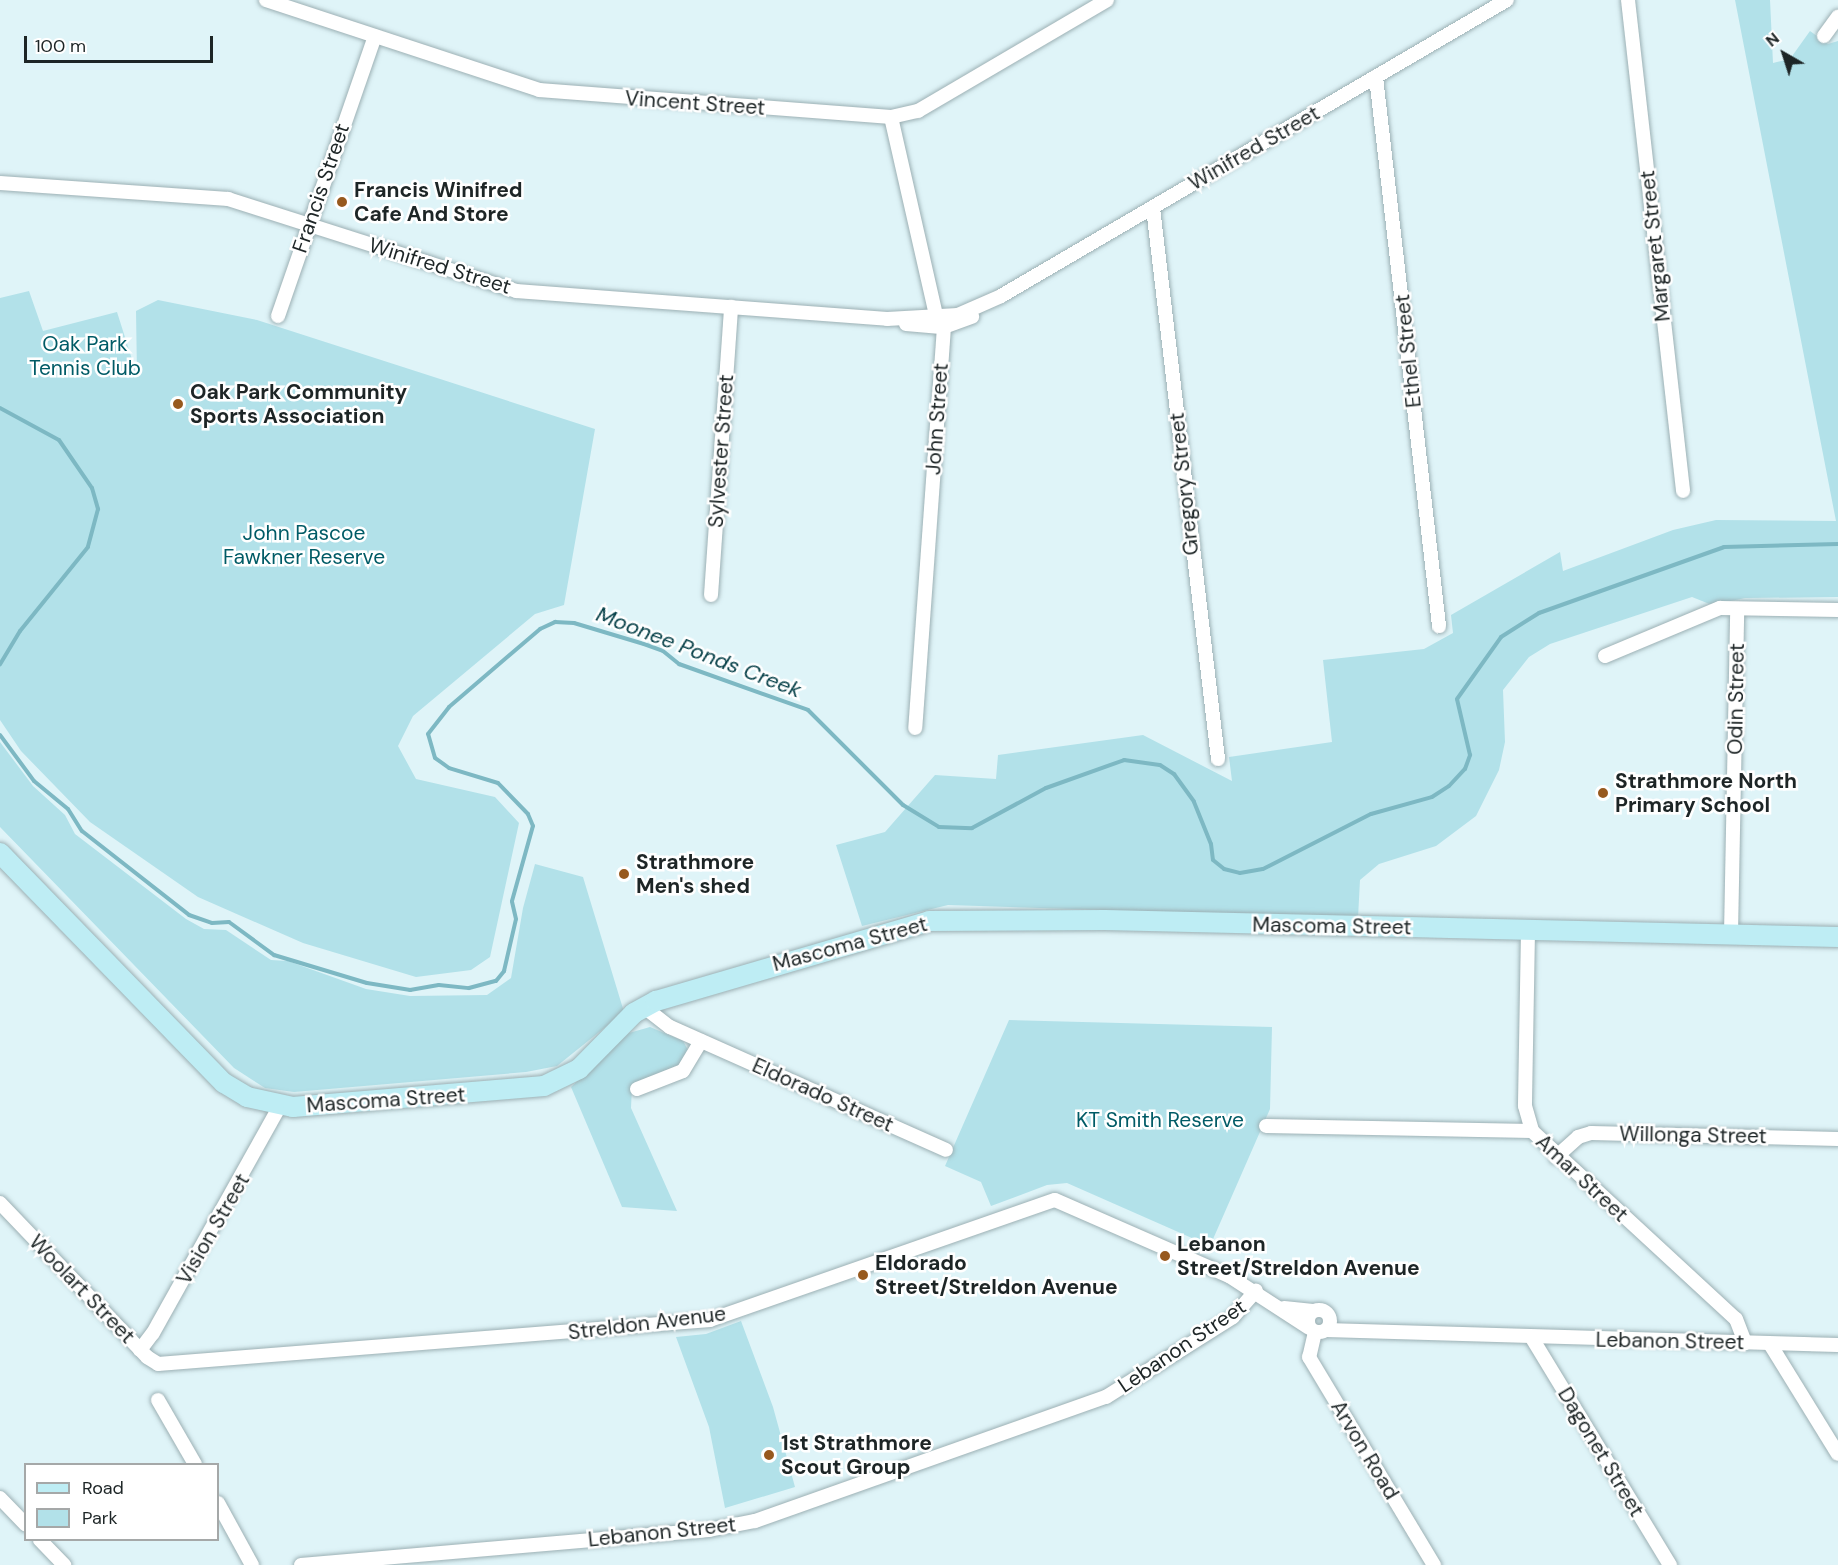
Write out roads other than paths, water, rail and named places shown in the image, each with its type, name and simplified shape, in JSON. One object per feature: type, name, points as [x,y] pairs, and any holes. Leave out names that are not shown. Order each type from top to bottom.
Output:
[{"type":"main road","name":"Mascoma Street","points":[[0,853],[224,1083],[248,1097],[280,1106],[544,1086],[579,1070],[644,1007],[905,926],[951,918],[1838,937]]},
{"type":"street","name":"Vincent Street","points":[[266,0],[539,90],[891,117],[918,111],[1107,0]]},
{"type":"street","name":"Winifred Street","points":[[0,183],[207,195],[309,225],[498,288],[887,319],[944,327],[969,319],[1001,296],[1507,0]]},
{"type":"street","name":"Margaret Street","points":[[1628,0],[1683,491]]},
{"type":"street","points":[[1824,36],[1838,17]]},
{"type":"street","name":"Francis Street","points":[[278,316],[371,35]]},
{"type":"street","name":"Ethel Street","points":[[1376,77],[1439,626]]},
{"type":"street","points":[[891,117],[936,315],[944,327]]},
{"type":"street","name":"Gregory Street","points":[[1153,208],[1218,759]]},
{"type":"street","name":"Winifred Street","points":[[887,319],[958,315],[1001,296]]},
{"type":"street","name":"Sylvester Street","points":[[711,595],[731,307]]},
{"type":"street","name":"John Street","points":[[915,728],[944,327]]},
{"type":"street","points":[[1605,656],[1720,608],[1838,610]]},
{"type":"street","name":"Odin Street","points":[[1731,934],[1737,609]]},
{"type":"street","name":"Amar Street","points":[[1528,930],[1525,1106],[1532,1131],[1556,1157],[1736,1319],[1745,1343]]},
{"type":"street","name":"Eldorado Street","points":[[644,1007],[662,1023],[700,1041],[946,1150]]},
{"type":"street","points":[[637,1089],[683,1071],[700,1041]]},
{"type":"street","name":"Vision Street","points":[[140,1350],[153,1333],[280,1106]]},
{"type":"street","points":[[1266,1126],[1532,1131]]},
{"type":"street","name":"Willonga Street","points":[[1556,1157],[1578,1137],[1591,1133],[1838,1139]]},
{"type":"street","name":"Streldon Avenue","points":[[140,1350],[158,1364],[182,1365],[710,1320],[1055,1200],[1261,1294]]},
{"type":"street","name":"Woolart Street","points":[[0,1203],[140,1350]]},
{"type":"street","name":"Lebanon Street","points":[[301,1565],[709,1530],[755,1521],[1106,1397],[1233,1317],[1261,1294],[1284,1308],[1313,1311]]},
{"type":"street","name":"Lebanon Street","points":[[1284,1308],[1289,1317],[1320,1327],[1359,1331],[1532,1338],[1838,1345]]},
{"type":"street","name":"Arvon Road","points":[[1313,1311],[1307,1320],[1320,1327],[1309,1357],[1434,1565]]},
{"type":"street","name":"Dagonet Street","points":[[1532,1338],[1670,1565]]},
{"type":"street","points":[[1770,1344],[1838,1454]]},
{"type":"street","points":[[158,1400],[194,1463]]},
{"type":"street","points":[[0,1498],[24,1523]]},
{"type":"street","points":[[219,1505],[252,1565]]},
{"type":"street","points":[[42,1541],[64,1565]]},
{"type":"waterway","name":"Moonee Ponds Creek","points":[[0,408],[59,440],[92,488],[98,509],[88,547],[20,631],[0,664]]},
{"type":"waterway","name":"Moonee Ponds Creek","points":[[0,735],[34,781],[68,809],[82,831],[189,915],[212,923],[229,922],[274,955],[367,983],[410,990],[439,985],[469,988],[496,981],[504,971],[516,919],[512,901],[533,826],[528,814],[498,783],[449,768],[435,758],[428,734],[449,707],[540,629],[555,622],[574,623],[644,644],[663,651],[679,664],[808,710],[903,805],[939,827],[972,828],[1046,788],[1124,760],[1160,765],[1174,774],[1194,802],[1211,844],[1213,860],[1224,869],[1240,873],[1263,869],[1371,814],[1432,797],[1449,786],[1465,769],[1470,755],[1457,699],[1501,637],[1539,613],[1724,547],[1838,544]]},
{"type":"place","name":"Francis Winifred Cafe And Store","points":[[342,202]]},
{"type":"place","name":"Oak Park Community Sports Association","points":[[178,404]]},
{"type":"place","name":"Strathmore North Primary School","points":[[1603,793]]},
{"type":"place","name":"Strathmore Men's shed","points":[[624,874]]},
{"type":"place","name":"Lebanon Street/Streldon Avenue","points":[[1165,1256]]},
{"type":"place","name":"Eldorado Street/Streldon Avenue","points":[[863,1275]]},
{"type":"place","name":"1st Strathmore Scout Group","points":[[769,1455]]},
{"type":"park label","name":"Oak Park Tennis Club","points":[[85,356]]},
{"type":"park label","name":"John Pascoe Fawkner Reserve","points":[[304,545]]},
{"type":"park label","name":"KT Smith Reserve","points":[[1160,1120]]}]
